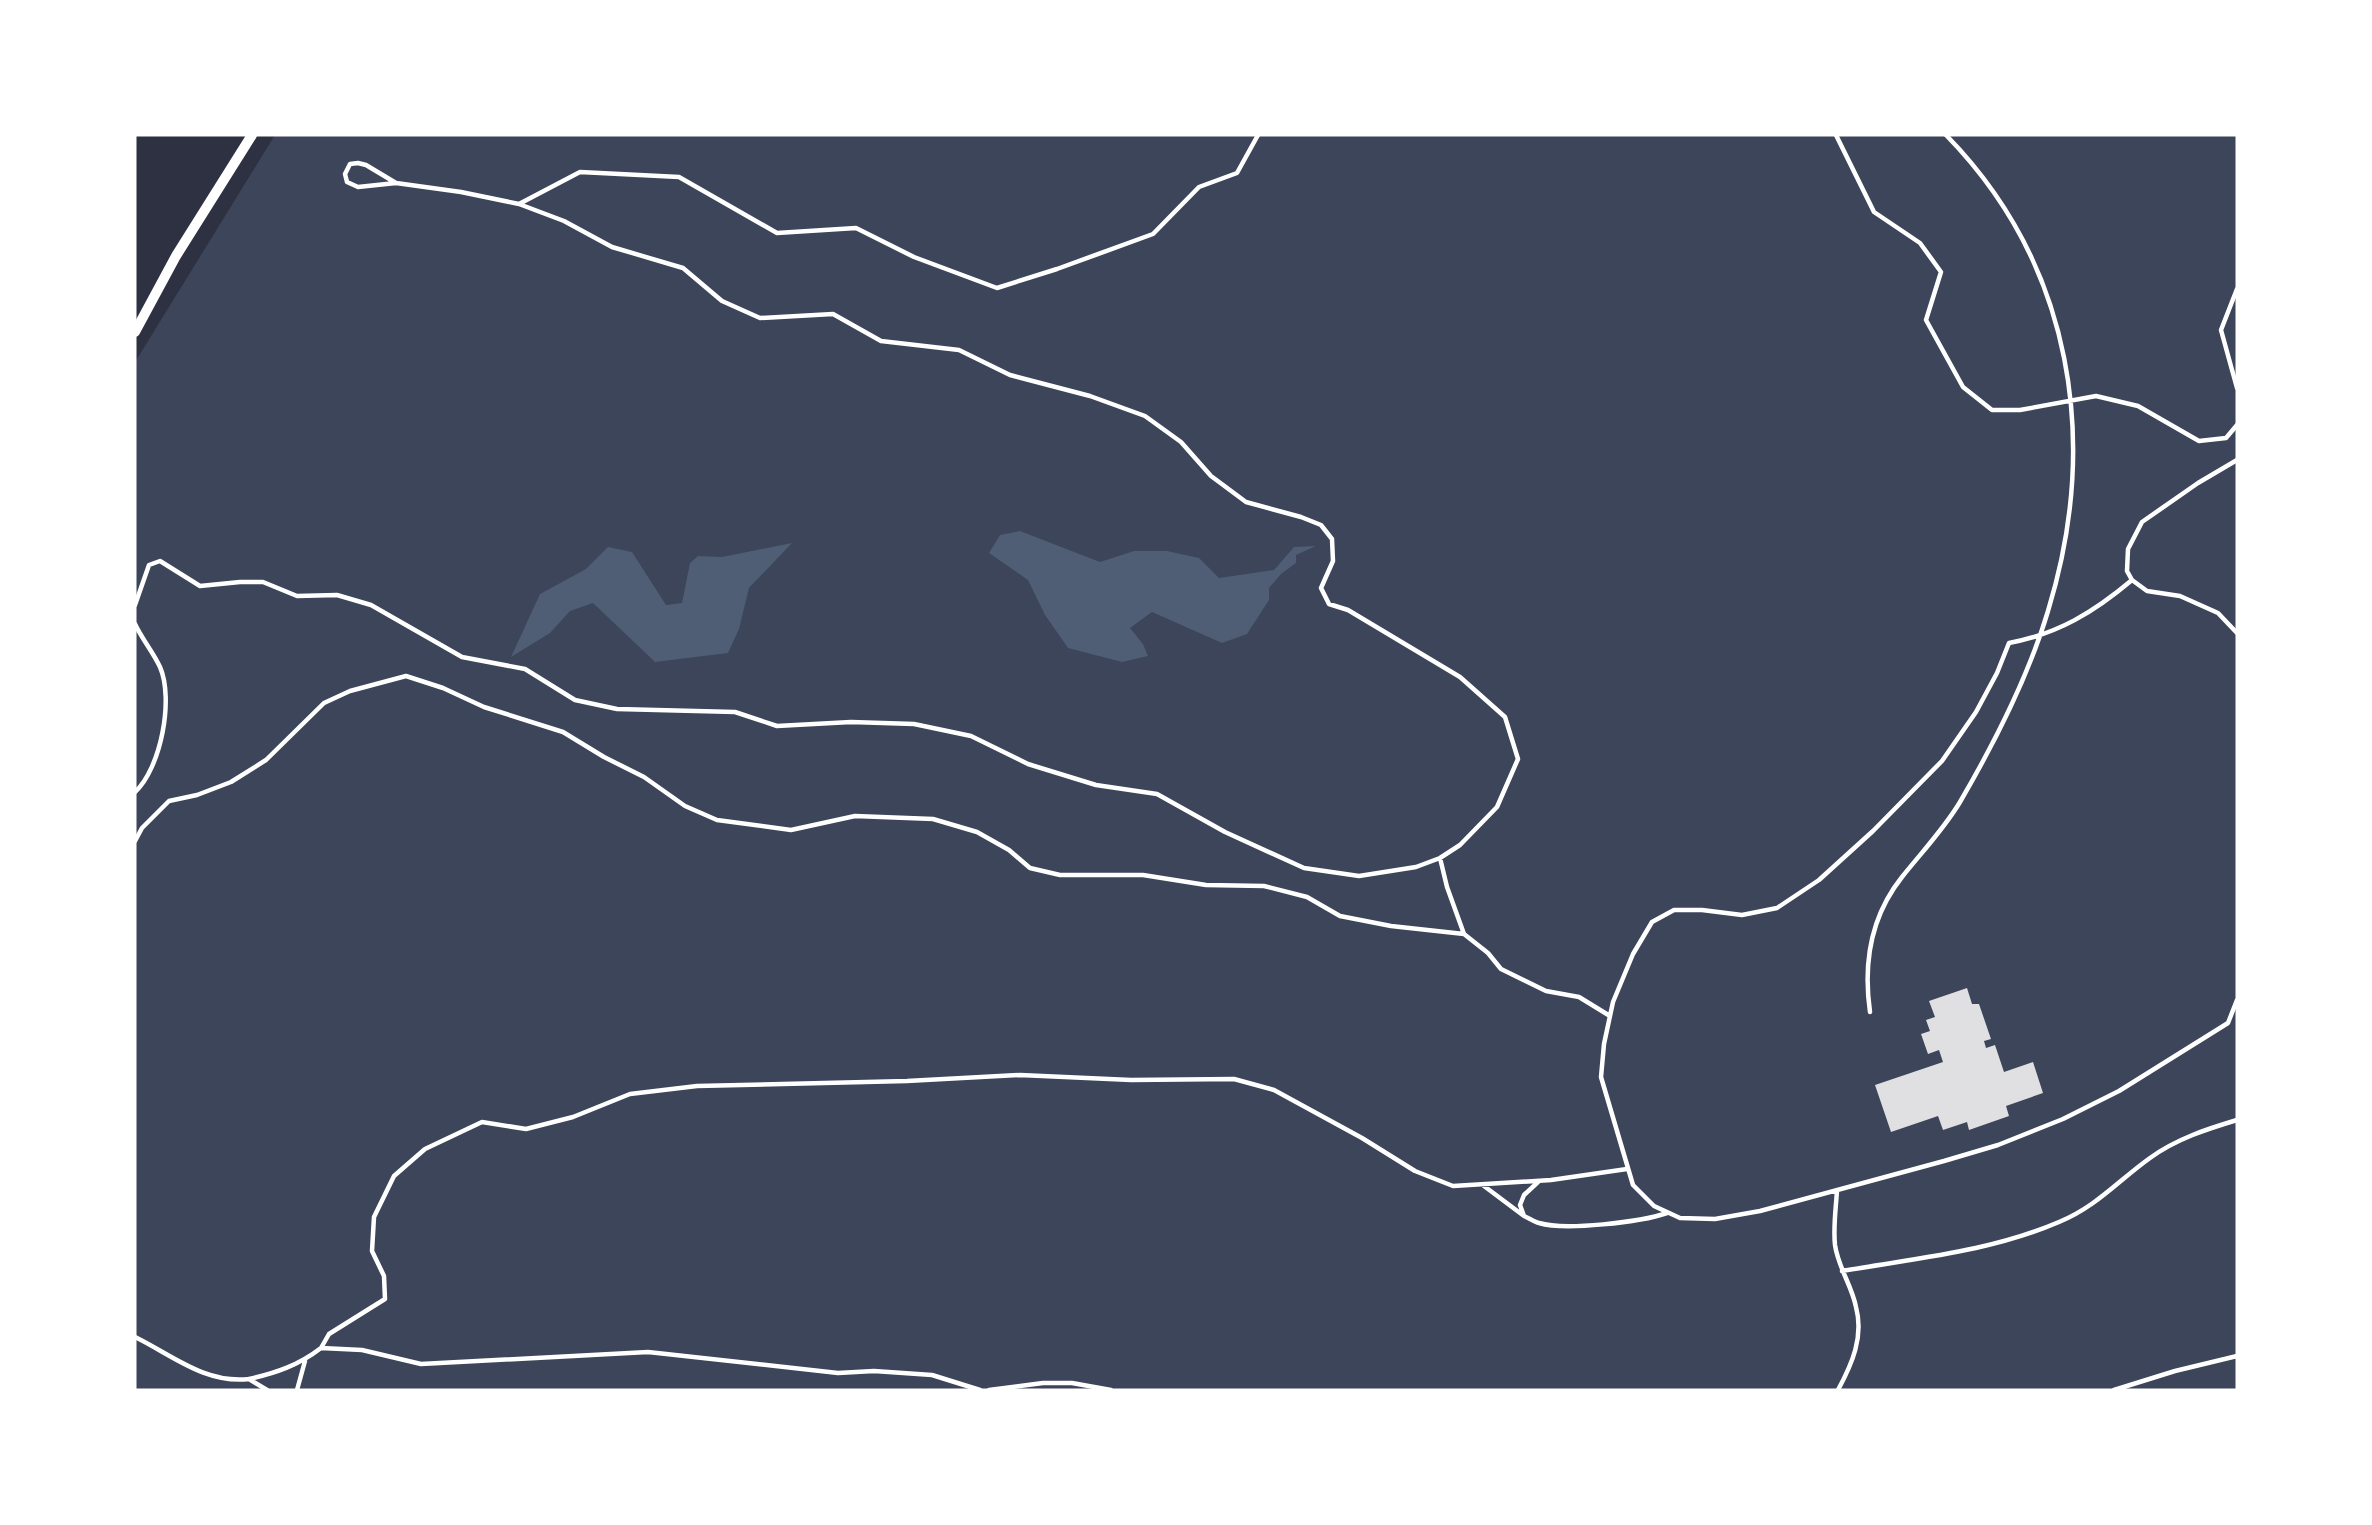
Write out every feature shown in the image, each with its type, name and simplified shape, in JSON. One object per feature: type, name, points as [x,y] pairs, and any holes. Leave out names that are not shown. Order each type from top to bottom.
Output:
[{"type":"street","points":[[135,332],[176,256],[252,135]]},
{"type":"lane","points":[[519,204],[580,173],[679,177],[777,233],[856,228],[914,257],[997,288],[1153,234],[1199,187],[1237,173],[1258,135]]},
{"type":"lane","points":[[1836,135],[1874,212],[1920,243],[1941,272],[1926,320],[1963,387],[1992,410],[2020,411],[2096,397],[2138,406],[2199,441],[2226,438],[2237,425]]},
{"type":"lane","points":[[1870,1012],[1867,989],[1868,958],[1872,932],[1883,905],[1899,880],[1956,808],[1982,764],[2008,712],[2048,612],[2069,521],[2075,463],[2071,401],[2060,339],[2040,278],[2012,220],[1992,188],[1946,135]]},
{"type":"lane","points":[[135,605],[149,565],[160,561],[200,586],[263,582],[297,596],[337,595],[371,605],[462,657],[525,669],[575,701],[617,709],[736,712],[777,726],[851,722],[914,724],[971,736],[1028,764],[1096,785],[1157,794],[1225,832],[1304,868],[1359,876],[1416,867],[1440,858],[1460,845],[1497,807],[1518,759],[1505,717],[1460,677],[1348,610],[1328,604],[1321,588],[1333,561],[1332,539],[1321,525],[1246,502],[1211,476],[1181,442],[1145,416],[1090,396],[1010,375],[959,350],[881,341],[833,314],[760,318],[722,301],[683,268],[612,247],[564,221],[519,204],[396,183],[358,187],[347,182],[345,174],[350,164],[358,163],[396,183]]},
{"type":"lane","points":[[2237,289],[2221,330],[2237,388]]},
{"type":"lane","points":[[2237,460],[2142,522],[2128,549],[2127,571],[2132,580],[2147,591],[2180,596],[2218,613],[2237,633]]},
{"type":"lane","points":[[2132,580],[2111,598],[2079,618],[2038,637],[2009,643],[1997,673],[1976,712],[1942,761],[1873,831],[1819,880],[1777,908],[1742,915],[1702,909],[1674,910],[1652,922],[1633,954],[1613,1002],[1604,1044],[1601,1077],[1633,1185],[1654,1206],[1680,1219],[1715,1219],[1760,1211],[1998,1145],[2063,1119],[2119,1091],[2228,1023],[2237,1000]]},
{"type":"lane","points":[[135,624],[160,668],[166,697],[160,745],[142,785],[135,792]]},
{"type":"lane","points":[[135,841],[142,828],[169,801],[197,795],[231,782],[266,760],[324,702],[350,691],[406,676],[443,688],[484,707],[563,732],[644,777],[685,806],[717,820],[791,830],[855,816],[933,819],[978,832],[1009,850],[1030,868],[1060,875],[1143,876],[1206,884],[1264,886],[1307,897],[1340,916],[1391,926],[1464,934]]},
{"type":"lane","points":[[1440,858],[1464,934],[1488,953],[1501,970],[1546,991],[1579,997],[1610,1016]]},
{"type":"lane","points":[[135,1337],[205,1374],[232,1381],[271,1374],[305,1360],[321,1348],[329,1334],[385,1299],[384,1276],[372,1251],[374,1217],[394,1176],[425,1149],[481,1122],[526,1129],[573,1117],[629,1094],[696,1086],[908,1081],[1020,1075],[1131,1080],[1234,1079],[1274,1090],[1362,1138],[1415,1171],[1453,1186],[1538,1182],[1627,1170]]},
{"type":"lane","points":[[1842,1271],[1993,1246],[2061,1222],[2108,1194],[2151,1157],[2192,1134],[2237,1120]]},
{"type":"lane","points":[[1524,1216],[1520,1205],[1524,1195],[1538,1182]]},
{"type":"lane","points":[[1483,1185],[1524,1216],[1540,1224],[1571,1225],[1649,1219],[1668,1213]]},
{"type":"lane","points":[[1837,1190],[1835,1244],[1856,1306],[1860,1336],[1850,1368],[1838,1390]]},
{"type":"lane","points":[[321,1348],[362,1350],[421,1364],[648,1352],[838,1373],[874,1371],[932,1375],[980,1390]]},
{"type":"lane","points":[[2114,1390],[2237,1356]]},
{"type":"lane","points":[[297,1390],[305,1360]]},
{"type":"lane","points":[[249,1380],[267,1390]]},
{"type":"lane","points":[[989,1390],[1072,1383],[1111,1390]]},
{"type":"shaded area","points":[[275,135],[2237,135],[2237,1390],[135,1390],[135,362]]},
{"type":"shaded area","points":[[1020,531],[1100,562],[1134,551],[1167,551],[1199,558],[1219,578],[1274,570],[1294,547],[1316,546],[1296,555],[1296,563],[1281,574],[1269,588],[1269,600],[1247,634],[1222,643],[1152,612],[1130,628],[1143,644],[1148,656],[1122,662],[1068,648],[1045,615],[1028,580],[989,553],[1000,535]]},
{"type":"shaded area","points":[[792,543],[749,588],[739,629],[728,653],[655,662],[593,603],[570,611],[550,633],[511,657],[540,594],[586,569],[608,547],[632,552],[666,605],[682,603],[690,563],[698,556],[722,557]]},
{"type":"building","points":[[1967,988],[1972,1004],[1979,1004],[1991,1039],[1984,1041],[1986,1048],[1995,1045],[2004,1072],[2033,1062],[2043,1093],[2006,1106],[2009,1116],[1969,1130],[1967,1122],[1943,1130],[1938,1116],[1891,1132],[1875,1085],[1943,1062],[1939,1050],[1928,1054],[1921,1034],[1930,1031],[1926,1020],[1935,1017],[1929,1001]]}]
